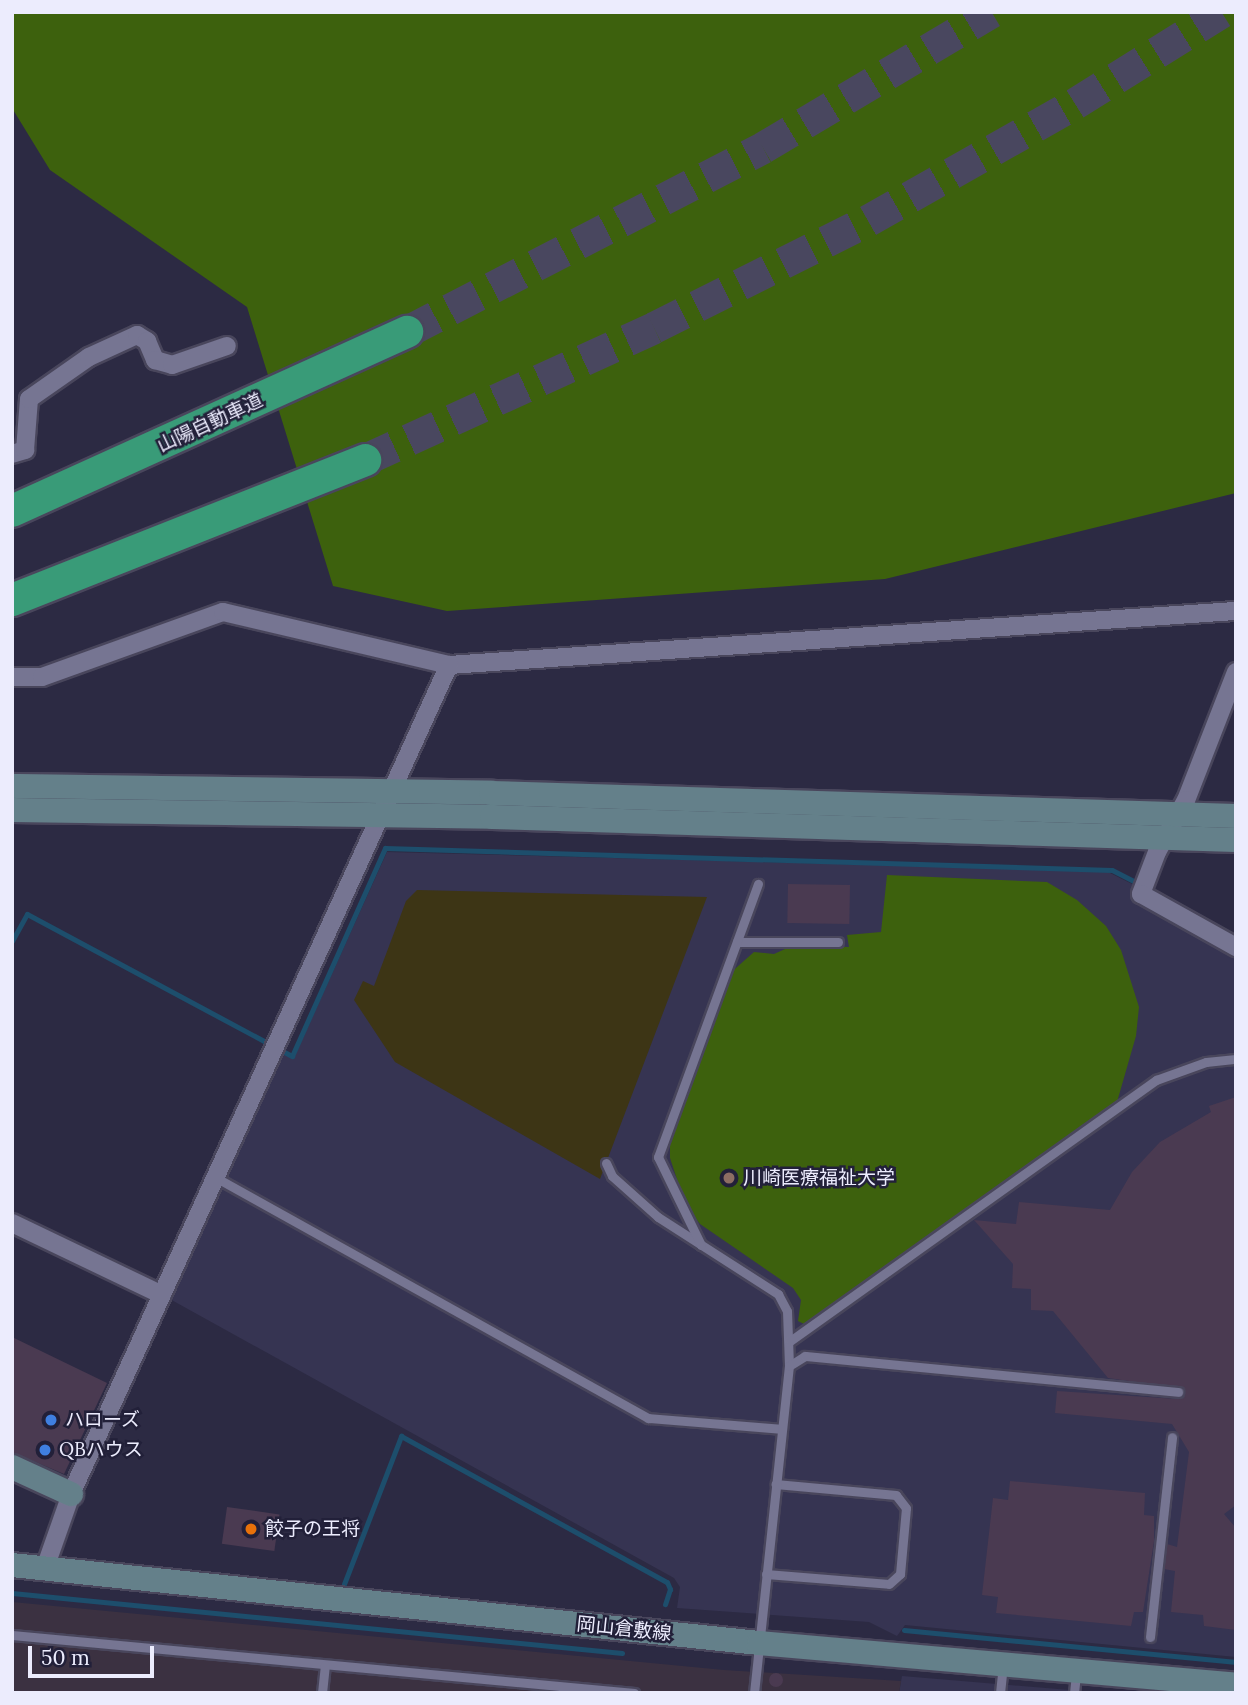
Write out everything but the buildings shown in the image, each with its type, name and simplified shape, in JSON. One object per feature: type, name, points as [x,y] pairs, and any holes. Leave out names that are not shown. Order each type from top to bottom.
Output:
[{"type":"highway","name":"山陽自動車道","points":[[12,511],[407,332]]},
{"type":"highway","points":[[12,600],[365,460]]},
{"type":"street","points":[[12,454],[25,450],[29,399],[89,357],[136,335],[147,341],[155,360],[172,365],[227,346]]},
{"type":"street","points":[[18,680],[223,612],[449,665],[1236,611]]},
{"type":"street","points":[[45,1568],[72,1494],[449,665]]},
{"type":"street","points":[[1236,672],[1178,814],[1141,894],[1236,947]]},
{"type":"street","points":[[12,786],[1236,816]]},
{"type":"street","points":[[12,810],[1236,840]]},
{"type":"street","points":[[12,1223],[162,1295]]},
{"type":"street","points":[[12,1467],[72,1494]]},
{"type":"street","name":"岡山倉敷線","points":[[12,1565],[759,1643],[1003,1665],[1075,1682],[1236,1685]]},
{"type":"lane","points":[[701,1245],[658,1157],[758,884]]},
{"type":"lane","points":[[737,942],[838,942]]},
{"type":"lane","points":[[790,1341],[1156,1080],[1206,1062],[1236,1059]]},
{"type":"lane","points":[[606,1163],[612,1176],[658,1217],[778,1294],[787,1311],[789,1366],[754,1693]]},
{"type":"lane","points":[[215,1177],[648,1418],[782,1429]]},
{"type":"lane","points":[[789,1366],[805,1356],[1178,1392]]},
{"type":"lane","points":[[1150,1637],[1172,1437]]},
{"type":"lane","points":[[766,1574],[889,1584],[900,1574],[906,1508],[896,1495],[776,1485]]},
{"type":"lane","points":[[12,1634],[634,1693]]},
{"type":"lane","points":[[323,1691],[325,1665]]},
{"type":"lane","points":[[1000,1693],[1003,1665]]},
{"type":"shaded area","name":"川崎医療福祉大学","points":[[387,852],[1106,871],[1140,888],[1236,952],[1236,1657],[905,1625],[897,1636],[869,1622],[677,1608],[680,1587],[674,1578],[168,1298],[280,1053],[294,1058]]},
{"type":"shaded area","points":[[12,1602],[724,1670],[901,1681],[899,1693],[12,1693]]},
{"type":"shaded area","points":[[902,1676],[1106,1693],[899,1693]]},
{"type":"green space","points":[[12,12],[1236,12],[1236,493],[885,579],[447,611],[333,586],[247,307],[50,170],[12,108]]},
{"type":"green space","points":[[887,875],[1047,882],[1077,900],[1106,926],[1121,950],[1139,1007],[1136,1036],[1117,1102],[804,1324],[798,1321],[801,1300],[793,1288],[700,1224],[685,1204],[670,1158],[670,1137],[728,975],[754,952],[774,954],[794,945],[849,947],[847,935],[881,932]]},
{"type":"sand","points":[[417,890],[707,897],[600,1179],[395,1062],[354,1000],[363,981],[374,986],[406,901]]},
{"type":"waterway","points":[[12,941],[27,914],[292,1056],[385,848],[1112,870],[1141,885]]},
{"type":"waterway","points":[[344,1584],[401,1436],[667,1582],[670,1589],[665,1604]]},
{"type":"waterway","points":[[12,1593],[622,1653]]},
{"type":"waterway","points":[[904,1630],[1236,1662]]},
{"type":"tunnel","points":[[407,332],[763,148],[992,12]]},
{"type":"tunnel","points":[[365,460],[654,328],[868,221],[1075,104],[1222,12]]},
{"type":"place","name":"川崎医療福祉大学","points":[[729,1178]]},
{"type":"place","name":"ハローズ","points":[[51,1420]]},
{"type":"place","name":"QBハウス","points":[[45,1450]]},
{"type":"place","name":"餃子の王将","points":[[251,1529]]}]
